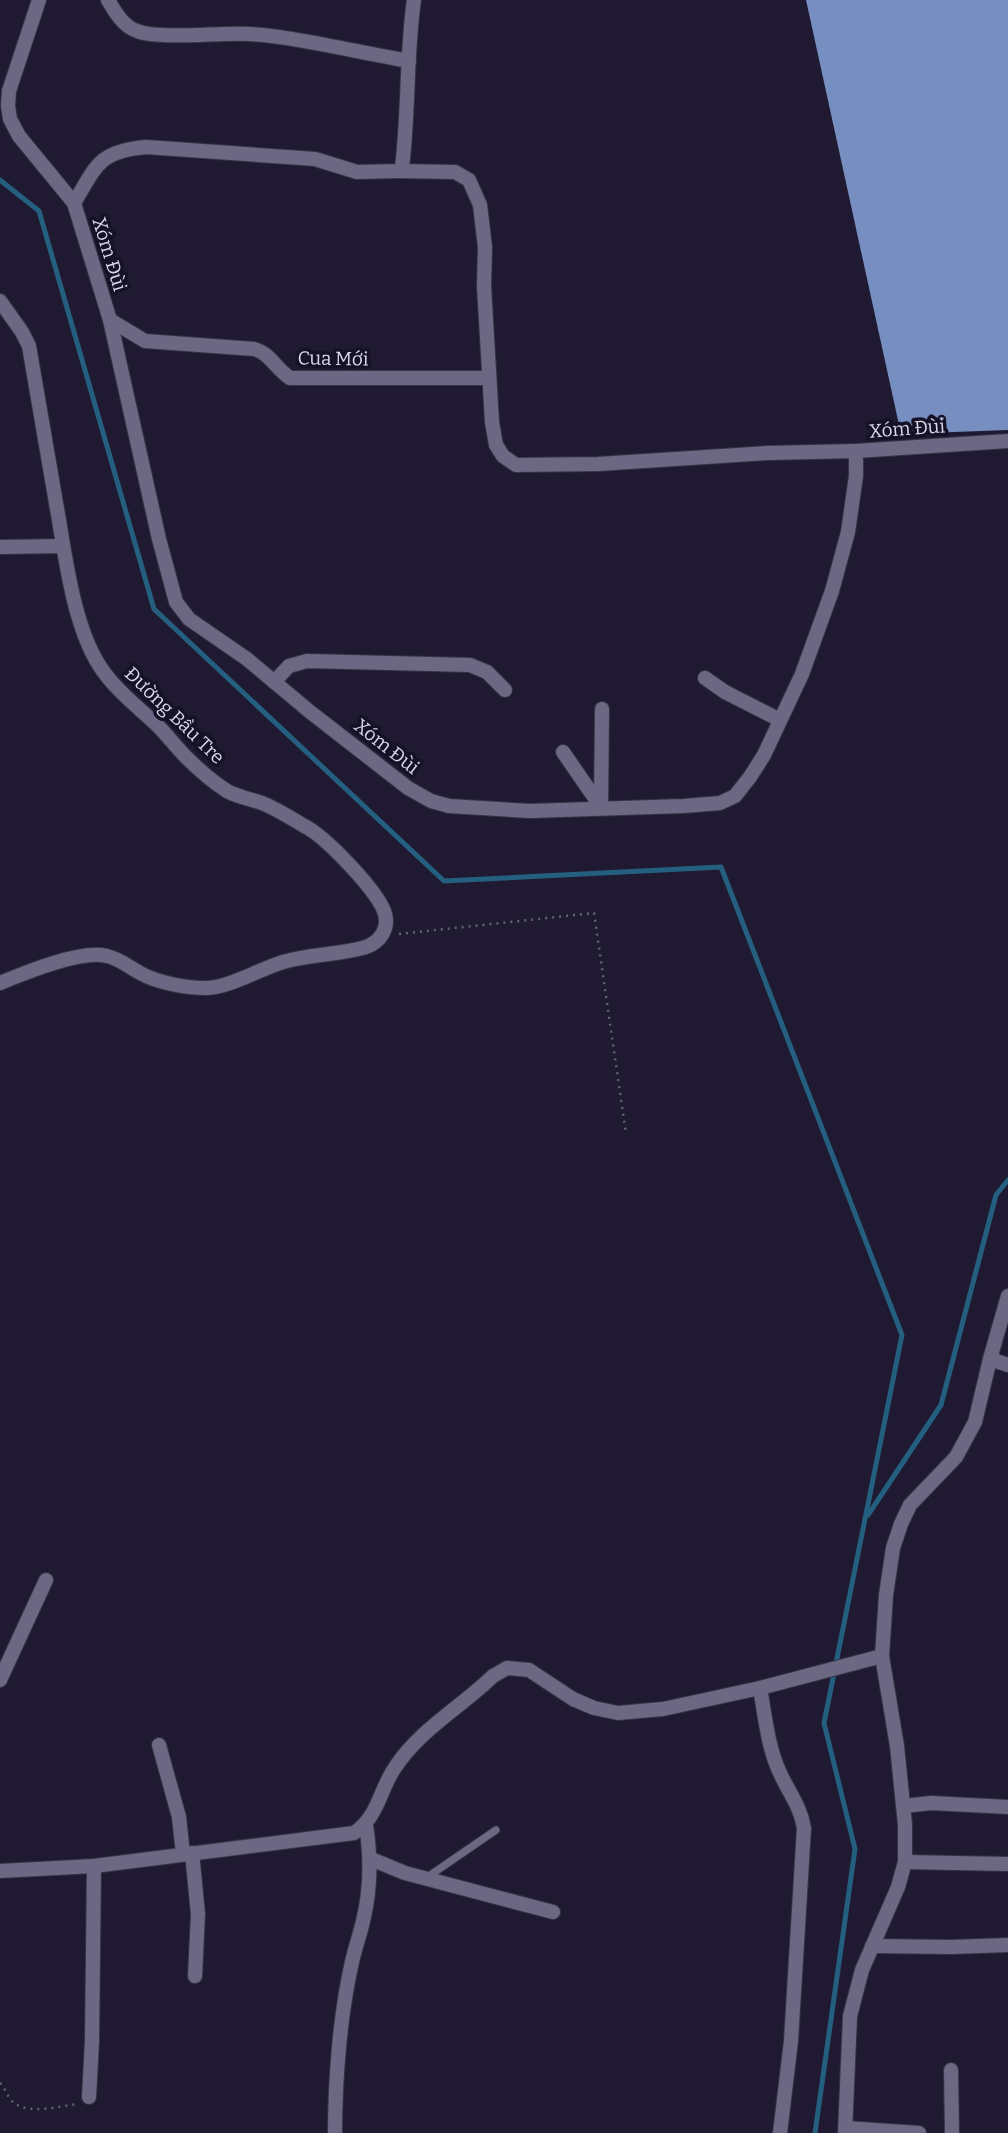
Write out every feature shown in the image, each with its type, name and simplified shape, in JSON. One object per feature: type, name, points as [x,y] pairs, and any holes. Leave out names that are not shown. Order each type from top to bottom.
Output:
[{"type":"street","name":"Xóm Đùi","points":[[39,0],[14,73],[8,106],[10,119],[19,136],[74,203],[110,320],[159,539],[176,602],[189,619],[247,659],[408,788],[431,801],[449,806],[530,811],[720,803],[734,796],[764,755],[802,674],[832,591],[848,532],[856,476],[856,451],[1008,441]]},
{"type":"street","points":[[108,0],[118,17],[134,30],[149,34],[276,36],[409,61]]},
{"type":"street","points":[[398,172],[403,158],[414,0]]},
{"type":"street","points":[[74,203],[104,157],[132,148],[316,159],[357,172],[455,172],[469,180],[480,205],[485,247],[484,286],[492,422],[496,445],[503,456],[516,465],[598,464],[767,453],[856,451]]},
{"type":"street","name":"Đường Bầu Tre","points":[[0,301],[29,346],[63,546],[87,643],[99,666],[114,685],[187,758],[226,790],[244,799],[264,804],[312,830],[327,844],[374,894],[385,915],[386,926],[382,936]]},
{"type":"street","name":"Cua Mới","points":[[110,320],[145,341],[265,352],[282,373],[290,378],[489,378]]},
{"type":"street","points":[[0,547],[63,546]]},
{"type":"street","points":[[274,682],[289,666],[307,661],[441,663],[470,665],[487,672],[505,690]]},
{"type":"street","points":[[705,678],[725,692],[780,720]]},
{"type":"street","points":[[601,709],[601,807]]},
{"type":"street","points":[[563,752],[601,807]]},
{"type":"street","points":[[0,983],[35,969],[85,955],[99,954],[118,960],[140,974],[187,986],[208,988],[220,986],[284,961],[366,947],[375,944],[382,936]]},
{"type":"street","points":[[919,2133],[846,2130],[850,2016],[862,1970],[898,1887],[905,1862],[904,1806],[882,1657],[888,1583],[893,1548],[910,1505],[956,1457],[975,1422],[1008,1296]]},
{"type":"street","points":[[990,1359],[1008,1365]]},
{"type":"street","points":[[0,1680],[46,1580]]},
{"type":"street","points":[[0,1871],[94,1866],[355,1833],[366,1825],[377,1809],[393,1772],[410,1747],[492,1676],[507,1668],[529,1670],[573,1699],[594,1708],[618,1713],[663,1709],[882,1657]]},
{"type":"street","points":[[760,1688],[766,1725],[779,1772],[801,1812],[804,1828],[791,2041],[780,2133]]},
{"type":"street","points":[[159,1745],[188,1853],[198,1914],[195,1976]]},
{"type":"street","points":[[904,1806],[931,1803],[1008,1807]]},
{"type":"street","points":[[335,2133],[335,2106],[346,1999],[352,1963],[364,1920],[371,1859],[366,1825]]},
{"type":"street","points":[[371,1859],[426,1878],[553,1912]]},
{"type":"street","points":[[905,1862],[1008,1864]]},
{"type":"street","points":[[89,2097],[94,1866]]},
{"type":"street","points":[[872,1946],[1008,1945]]},
{"type":"street","points":[[951,2070],[952,2133]]},
{"type":"lane","points":[[426,1878],[496,1830]]},
{"type":"path","points":[[382,936],[594,913],[626,1134]]},
{"type":"path","points":[[0,2083],[12,2101],[19,2106],[30,2108],[81,2104],[89,2097]]},
{"type":"building","points":[[806,0],[1008,0],[1008,430],[901,434]]},
{"type":"waterway","points":[[0,180],[39,211],[154,609],[444,881],[721,867],[902,1335],[824,1723],[855,1849],[815,2133]]},
{"type":"waterway","points":[[868,1515],[941,1405],[996,1195],[1008,1180]]}]
